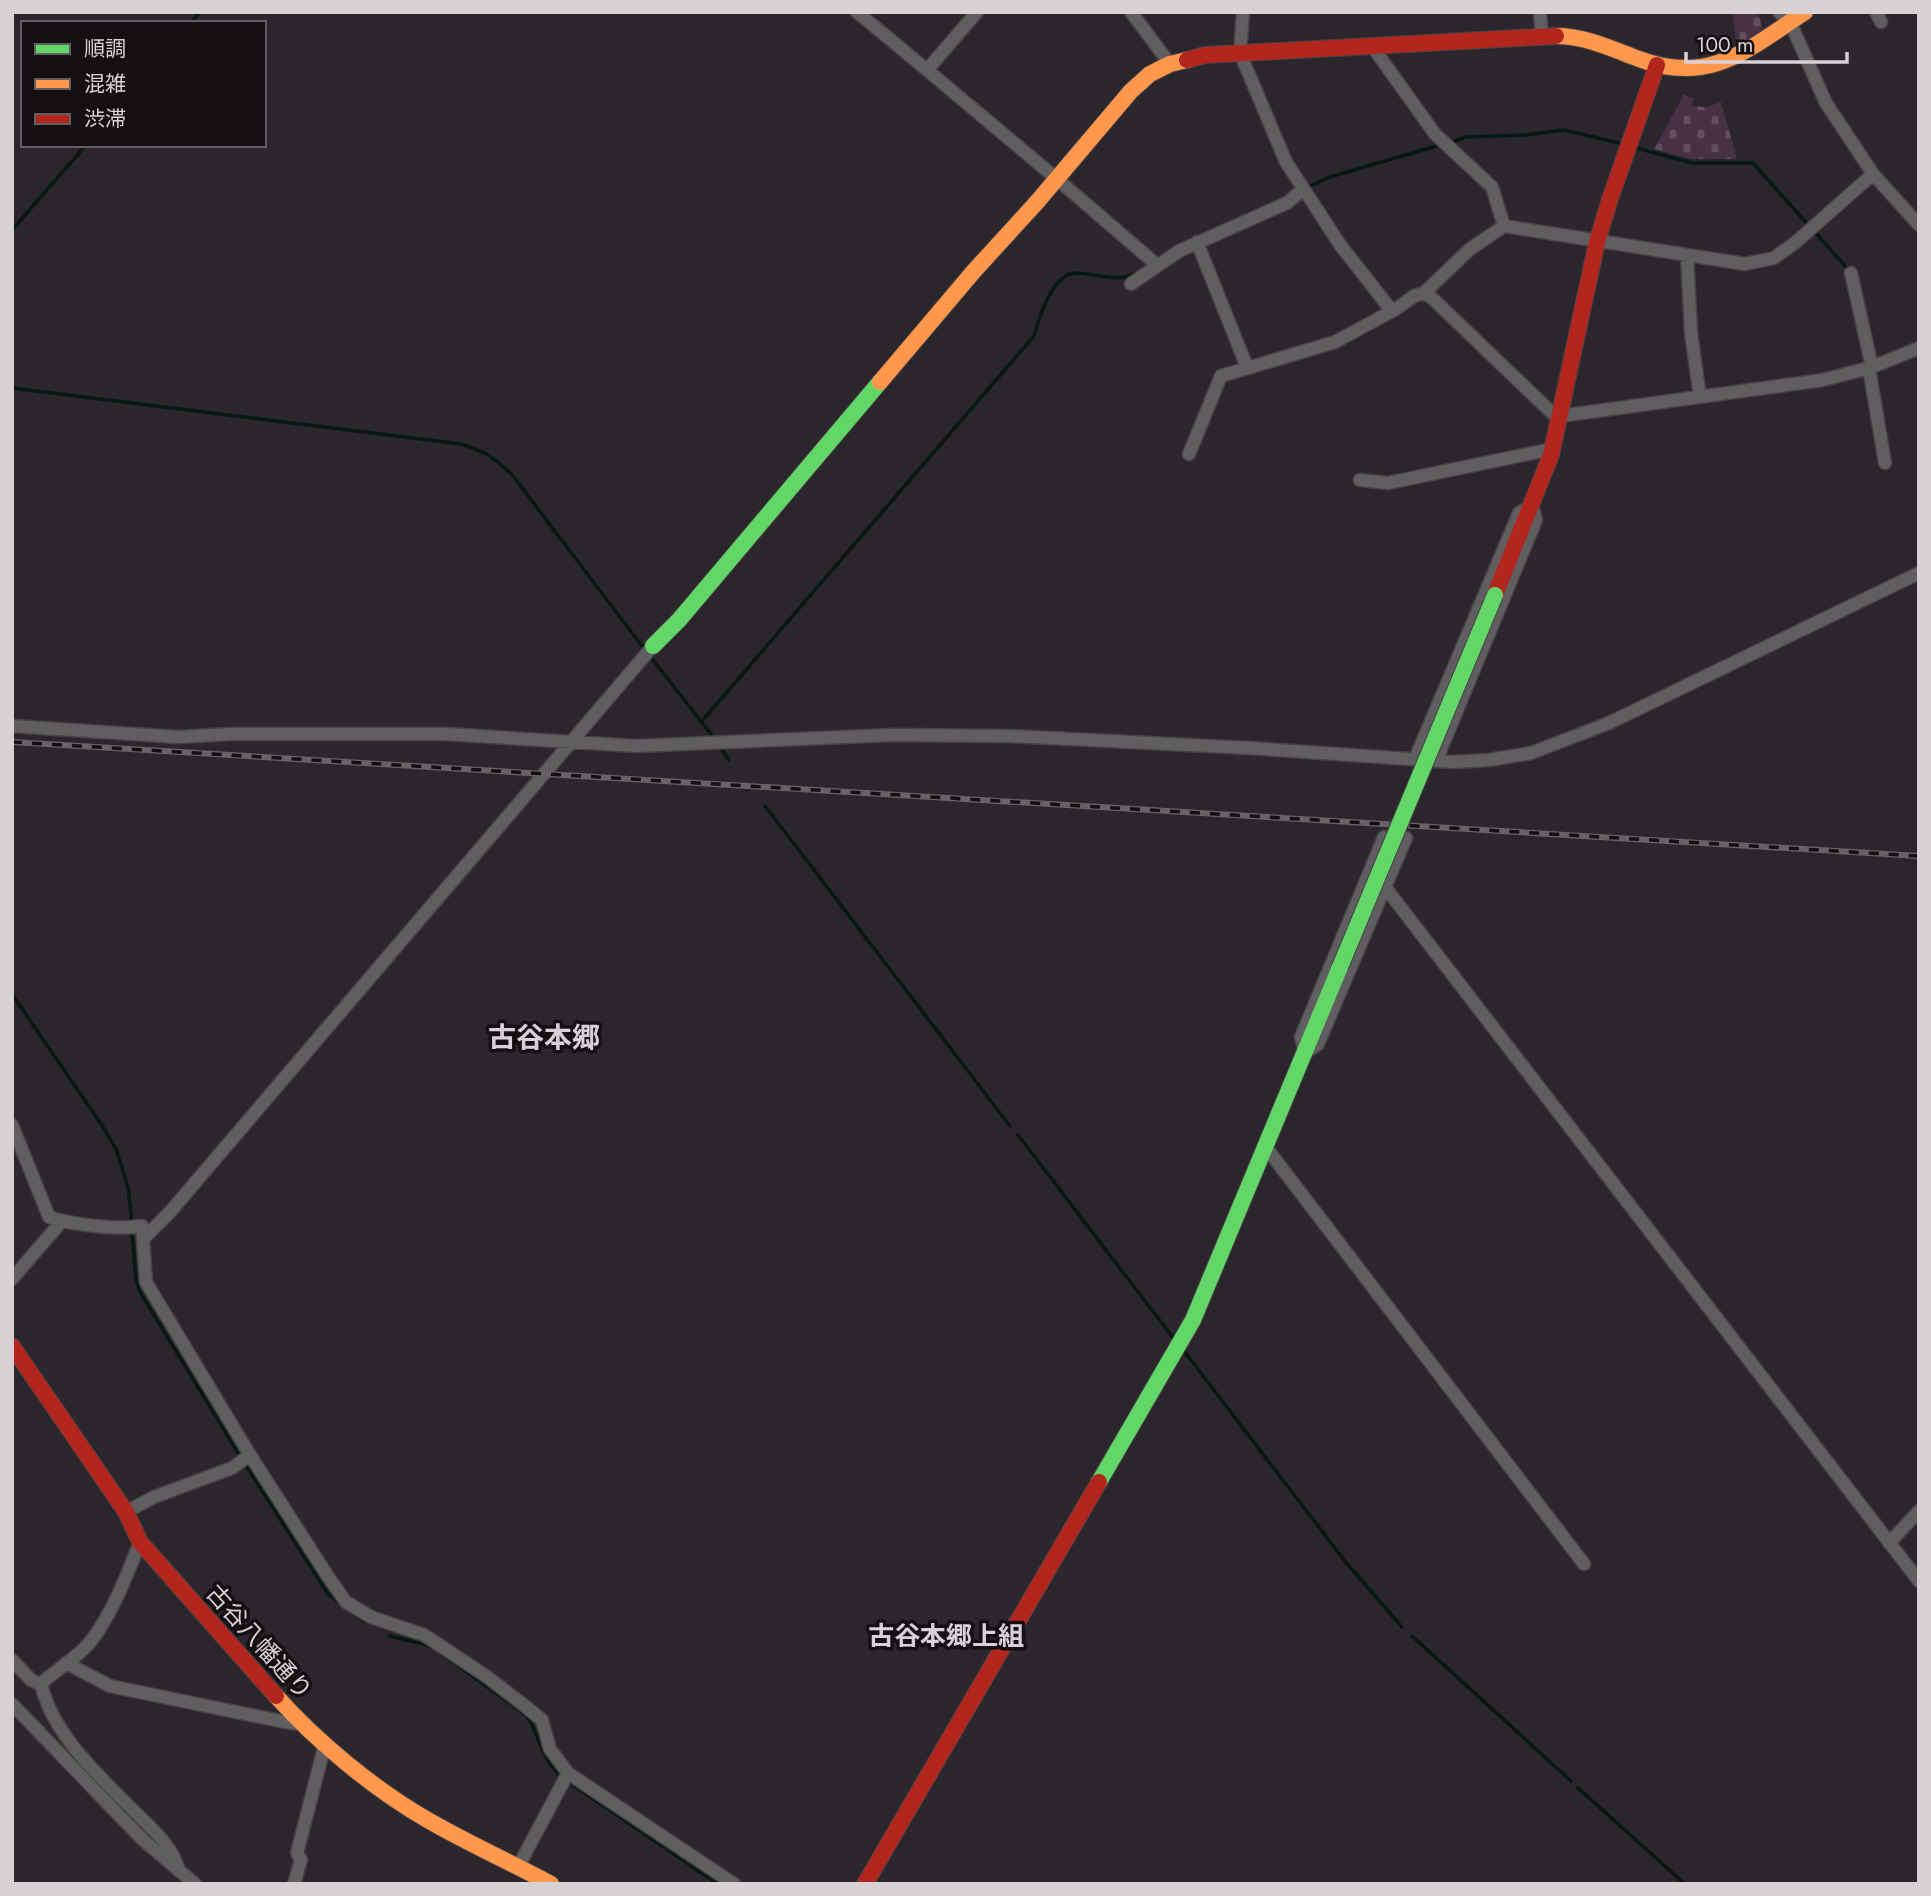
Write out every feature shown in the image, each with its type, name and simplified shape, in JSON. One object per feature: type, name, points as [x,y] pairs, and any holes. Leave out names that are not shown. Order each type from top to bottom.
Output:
[{"type":"street","points":[[857,12],[1157,265]]},
{"type":"street","points":[[928,70],[977,12]]},
{"type":"street","points":[[1131,12],[1170,64]]},
{"type":"street","points":[[1243,12],[1240,53],[1286,162],[1341,246],[1392,311]]},
{"type":"street","points":[[1540,12],[1542,36]]},
{"type":"street","points":[[143,1239],[170,1212],[653,646],[679,620],[974,271],[1131,91],[1150,74],[1170,64],[1205,55],[1542,36],[1577,37],[1657,65],[1683,69],[1713,65],[1743,51],[1784,17],[1805,12]]},
{"type":"street","points":[[1784,17],[1826,103],[1873,174],[1919,225]]},
{"type":"street","points":[[1372,46],[1435,134],[1492,187],[1504,226]]},
{"type":"street","points":[[865,1884],[1185,1335],[1203,1297],[1532,505],[1552,449],[1597,242],[1657,65]]},
{"type":"street","points":[[1189,454],[1222,376],[1335,342],[1392,311],[1413,296],[1424,293],[1470,249],[1504,226],[1745,264],[1774,258],[1873,174]]},
{"type":"street","points":[[1131,284],[1179,251],[1287,203],[1302,190]]},
{"type":"street","points":[[1197,242],[1247,367]]},
{"type":"street","points":[[1686,255],[1691,333],[1700,397]]},
{"type":"street","points":[[1851,274],[1871,368],[1885,463]]},
{"type":"street","points":[[1424,293],[1552,413],[1560,416],[1823,380],[1871,368],[1919,348]]},
{"type":"street","points":[[1360,481],[1388,483],[1552,449]]},
{"type":"street","points":[[1415,760],[1519,513],[1532,505]]},
{"type":"street","points":[[1436,761],[1536,520],[1532,505]]},
{"type":"street","points":[[12,726],[178,737],[231,734],[434,734],[637,746],[891,735],[1010,736],[1453,762],[1489,760],[1531,752],[1596,728],[1919,573]]},
{"type":"street","points":[[1305,1053],[1301,1037],[1384,837]]},
{"type":"street","points":[[1305,1053],[1318,1044],[1406,838]]},
{"type":"street","points":[[1385,887],[1919,1581]]},
{"type":"street","points":[[12,1125],[48,1217],[128,1228],[142,1226],[146,1282],[250,1455],[346,1602],[371,1617],[424,1634],[496,1684],[542,1720],[550,1749],[568,1773],[734,1884]]},
{"type":"street","points":[[1265,1146],[1584,1564]]},
{"type":"street","points":[[12,1279],[62,1221]]},
{"type":"street","name":"古谷八幡通り","points":[[12,1346],[126,1512],[140,1542],[302,1724],[392,1797],[426,1819],[518,1867],[532,1879],[551,1884]]},
{"type":"street","points":[[126,1512],[154,1497],[232,1468],[250,1455]]},
{"type":"street","points":[[1889,1543],[1919,1511]]},
{"type":"street","points":[[41,1684],[91,1642],[114,1601],[140,1542]]},
{"type":"street","points":[[12,1660],[30,1680],[41,1684]]},
{"type":"street","points":[[66,1663],[110,1686],[302,1724]]},
{"type":"street","points":[[41,1684],[54,1718],[69,1740],[86,1762],[157,1834],[176,1858],[179,1871]]},
{"type":"street","points":[[12,1704],[143,1840],[195,1884]]},
{"type":"street","points":[[294,1884],[301,1860],[298,1853],[325,1744]]},
{"type":"street","points":[[518,1867],[568,1773]]},
{"type":"green space","points":[[1732,12],[1758,12],[1763,29],[1737,46]]},
{"type":"green space","points":[[1684,95],[1693,98],[1692,106],[1707,107],[1721,102],[1737,159],[1691,159],[1654,149]]},
{"type":"waterway","points":[[193,21],[200,12]]},
{"type":"waterway","points":[[1448,143],[1466,137],[1526,135],[1564,130],[1623,144]]},
{"type":"waterway","points":[[1308,187],[1330,177],[1440,145]]},
{"type":"waterway","points":[[12,230],[84,147]]},
{"type":"waterway","points":[[1633,147],[1692,163],[1753,163],[1809,226]]},
{"type":"waterway","points":[[1814,231],[1845,266]]},
{"type":"waterway","points":[[702,721],[1034,336],[1048,298],[1060,281],[1075,273],[1112,278],[1136,274]]},
{"type":"waterway","points":[[12,388],[461,444],[477,450],[495,460],[513,476],[645,650]]},
{"type":"waterway","points":[[650,656],[714,738]]},
{"type":"waterway","points":[[721,748],[729,760]]},
{"type":"waterway","points":[[765,806],[1010,1126]]},
{"type":"waterway","points":[[12,994],[116,1149],[128,1187],[132,1223]]},
{"type":"waterway","points":[[1018,1135],[1174,1339]]},
{"type":"waterway","points":[[132,1231],[136,1279],[140,1292],[240,1456]]},
{"type":"waterway","points":[[1184,1351],[1344,1560],[1402,1627]]},
{"type":"waterway","points":[[245,1464],[328,1594],[364,1621]]},
{"type":"waterway","points":[[389,1636],[432,1647]]},
{"type":"waterway","points":[[1412,1636],[1571,1781]]},
{"type":"waterway","points":[[442,1654],[526,1715],[548,1762],[561,1776]]},
{"type":"waterway","points":[[567,1781],[718,1884]]},
{"type":"waterway","points":[[1578,1788],[1685,1884]]},
{"type":"railway","points":[[12,742],[1919,856]]},
{"type":"traffic: fast","points":[[653,646],[679,620],[880,382]]},
{"type":"traffic: fast","points":[[1340,967],[1495,595]]},
{"type":"traffic: fast","points":[[1099,1482],[1193,1320],[1340,967]]},
{"type":"traffic: slow","points":[[1556,36],[1588,41],[1664,66],[1708,66],[1746,50],[1805,12]]},
{"type":"traffic: slow","points":[[880,382],[1131,91],[1150,74],[1170,64],[1187,60]]},
{"type":"traffic: slow","points":[[276,1696],[327,1747],[406,1807],[441,1828],[551,1884]]},
{"type":"traffic: jam","points":[[1187,60],[1205,55],[1556,36]]},
{"type":"traffic: jam","points":[[1495,595],[1551,455],[1597,242],[1657,65]]},
{"type":"traffic: jam","points":[[12,1346],[126,1512],[140,1542],[276,1696]]},
{"type":"traffic: jam","points":[[865,1884],[1099,1482]]},
{"type":"district","name":"古谷本郷","points":[[544,1037]]},
{"type":"district","name":"古谷本郷上組","points":[[946,1636]]}]
